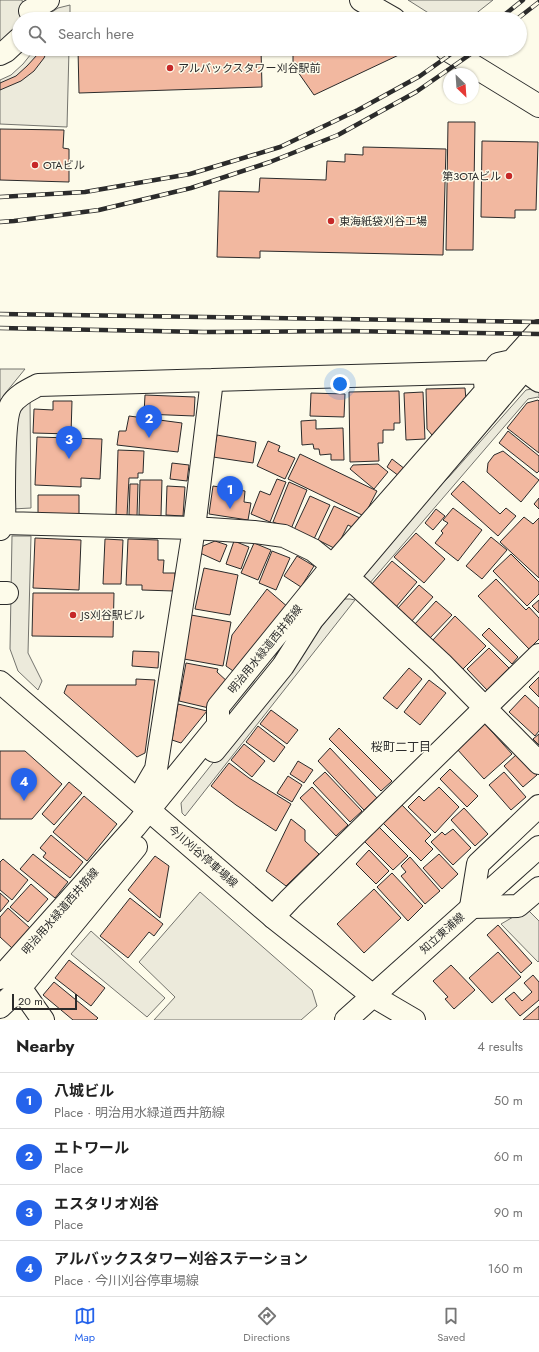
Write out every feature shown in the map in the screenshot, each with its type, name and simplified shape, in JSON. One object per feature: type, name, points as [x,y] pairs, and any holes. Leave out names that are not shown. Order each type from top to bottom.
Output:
[{"type":"street","points":[[361,0],[382,12]]},
{"type":"street","points":[[0,54],[12,45]]},
{"type":"street","points":[[457,56],[539,106]]},
{"type":"street","points":[[492,372],[498,364],[512,361],[539,331]]},
{"type":"street","points":[[340,571],[529,375],[539,352]]},
{"type":"street","points":[[529,375],[492,372],[38,385],[23,393],[11,404],[8,419],[2,486],[2,526],[194,528],[254,532],[284,536],[313,550],[340,571],[441,663],[539,763]]},
{"type":"street","name":"明治用水緑道西井筋線","points":[[3,969],[149,809],[218,725],[218,707],[340,571],[486,391],[485,382],[492,372]]},
{"type":"street","points":[[0,1007],[20,988],[149,809],[194,528],[212,380]]},
{"type":"street","points":[[274,917],[290,899],[539,656]]},
{"type":"street","name":"今川刈谷停車場線","points":[[0,682],[274,917],[373,996],[414,1020]]},
{"type":"street","points":[[539,806],[478,864],[471,907],[518,906],[539,888]]},
{"type":"street","name":"知立東浦線","points":[[346,1020],[539,847]]},
{"type":"street","points":[[3,969],[20,988],[43,1020]]},
{"type":"shaded area","points":[[0,0],[22,0],[23,12],[12,12],[12,31],[0,42]]},
{"type":"shaded area","points":[[408,0],[493,0],[478,12],[427,12]]},
{"type":"shaded area","points":[[70,5],[70,12],[52,12],[58,8]]},
{"type":"shaded area","points":[[29,56],[69,56],[67,127],[0,124],[0,80],[11,75]]},
{"type":"shaded area","points":[[0,369],[25,369],[3,396],[0,462]]},
{"type":"shaded area","points":[[539,389],[539,398],[528,399],[369,584],[363,573],[414,510],[449,477],[526,390]]},
{"type":"shaded area","points":[[30,399],[31,508],[12,509],[12,418]]},
{"type":"shaded area","points":[[12,536],[31,536],[28,653],[42,681],[38,690],[18,671],[10,649]]},
{"type":"shaded area","points":[[343,599],[355,600],[185,816],[182,813],[181,803],[301,652],[307,637],[318,631]]},
{"type":"shaded area","points":[[200,892],[312,990],[317,1006],[301,1020],[154,1020],[175,997],[139,962]]},
{"type":"shaded area","points":[[527,909],[539,921],[538,962],[501,924]]},
{"type":"shaded area","points":[[91,931],[165,998],[147,1017],[71,954]]},
{"type":"building","points":[[36,56],[45,56],[34,71],[21,81],[0,90],[0,83],[16,76]]},
{"type":"building","name":"アルバックスタワー刈谷駅前","points":[[78,56],[261,56],[262,87],[79,93]]},
{"type":"building","points":[[293,56],[397,56],[314,95],[293,65]]},
{"type":"building","points":[[448,122],[475,122],[473,250],[446,250]]},
{"type":"building","name":"OTAビル","points":[[0,129],[64,130],[63,148],[69,149],[69,182],[0,180]]},
{"type":"building","name":"第3OTAビル","points":[[482,141],[538,142],[536,210],[515,210],[515,218],[481,217]]},
{"type":"building","name":"東海紙袋刈谷工場","points":[[363,147],[446,149],[443,255],[260,251],[260,258],[217,257],[219,191],[259,192],[260,178],[326,180],[327,161],[345,162],[345,154],[363,155]]},
{"type":"building","points":[[465,388],[466,400],[432,435],[427,429],[426,389]]},
{"type":"building","points":[[399,391],[400,423],[394,423],[394,430],[383,430],[383,443],[378,443],[379,461],[350,462],[349,392]]},
{"type":"building","points":[[423,392],[425,439],[406,440],[404,393]]},
{"type":"building","points":[[311,393],[345,394],[344,417],[310,416]]},
{"type":"building","points":[[145,395],[195,397],[194,416],[144,414]]},
{"type":"building","points":[[538,400],[539,453],[507,428],[527,403]]},
{"type":"building","points":[[53,401],[72,401],[71,434],[33,433],[34,409],[53,410]]},
{"type":"building","points":[[129,416],[182,423],[178,452],[117,445],[119,431],[126,431]]},
{"type":"building","points":[[316,420],[316,429],[343,428],[344,460],[331,460],[331,454],[320,455],[319,449],[314,449],[313,444],[302,445],[301,421]]},
{"type":"building","points":[[508,431],[539,456],[539,471],[537,473],[499,443]]},
{"type":"building","points":[[217,435],[256,442],[253,463],[213,457]]},
{"type":"building","points":[[37,437],[102,439],[100,479],[81,478],[81,487],[35,485]]},
{"type":"building","points":[[268,441],[280,446],[278,451],[295,458],[285,479],[257,466]]},
{"type":"building","points":[[118,450],[144,451],[143,473],[138,473],[138,478],[129,478],[127,516],[116,515]]},
{"type":"building","points":[[503,451],[539,480],[521,502],[487,472],[488,463],[494,455]]},
{"type":"building","points":[[300,454],[377,491],[364,516],[288,479]]},
{"type":"building","points":[[392,459],[405,469],[399,476],[387,467]]},
{"type":"building","points":[[172,463],[189,465],[187,481],[170,479]]},
{"type":"building","points":[[378,464],[388,472],[374,489],[350,469],[353,465]]},
{"type":"building","points":[[277,479],[286,482],[270,522],[251,514],[260,491],[270,495]]},
{"type":"building","points":[[140,480],[162,480],[161,516],[139,515]]},
{"type":"building","points":[[463,481],[500,514],[506,508],[516,516],[498,536],[451,494]]},
{"type":"building","points":[[289,482],[307,490],[291,529],[273,522]]},
{"type":"building","points":[[130,484],[138,484],[137,516],[129,515]]},
{"type":"building","points":[[167,486],[185,487],[183,516],[166,515]]},
{"type":"building","points":[[213,486],[245,491],[244,502],[251,503],[248,520],[209,514]]},
{"type":"building","points":[[38,495],[79,495],[79,516],[38,515]]},
{"type":"building","points":[[310,496],[330,505],[314,539],[294,530]]},
{"type":"building","points":[[539,498],[539,509],[534,504]]},
{"type":"building","points":[[334,506],[360,518],[354,528],[348,525],[336,549],[318,540]]},
{"type":"building","points":[[453,508],[482,530],[458,561],[435,543],[443,533],[441,531],[448,523],[443,520]]},
{"type":"building","points":[[436,509],[445,516],[433,530],[425,523]]},
{"type":"building","points":[[524,517],[533,524],[539,518],[539,578],[500,542]]},
{"type":"building","points":[[416,533],[445,559],[424,583],[394,557]]},
{"type":"building","points":[[491,537],[507,550],[482,579],[466,566]]},
{"type":"building","points":[[35,538],[81,540],[79,590],[33,588]]},
{"type":"building","points":[[105,539],[123,540],[121,584],[103,584]]},
{"type":"building","points":[[128,539],[158,540],[158,560],[164,560],[163,573],[175,573],[174,591],[142,590],[142,585],[126,585]]},
{"type":"building","points":[[215,541],[227,545],[220,562],[200,553],[203,546]]},
{"type":"building","points":[[234,541],[249,547],[241,569],[226,564]]},
{"type":"building","points":[[254,543],[271,550],[258,580],[241,573]]},
{"type":"building","points":[[272,551],[290,558],[276,590],[259,583]]},
{"type":"building","points":[[511,554],[539,582],[539,594],[527,606],[493,571]]},
{"type":"building","points":[[297,556],[314,566],[301,587],[284,576]]},
{"type":"building","points":[[392,561],[417,582],[396,607],[371,585]]},
{"type":"building","points":[[204,568],[238,575],[230,615],[195,609]]},
{"type":"building","points":[[496,579],[526,610],[529,607],[539,618],[539,639],[529,649],[478,596]]},
{"type":"building","points":[[419,585],[433,597],[411,622],[397,609]]},
{"type":"building","points":[[267,589],[289,608],[236,673],[226,666],[232,635]]},
{"type":"building","name":"JS刈谷駅ビル","points":[[33,593],[114,593],[113,637],[32,636]]},
{"type":"building","points":[[539,600],[539,613],[532,606]]},
{"type":"building","points":[[436,601],[452,615],[429,639],[414,625]]},
{"type":"building","points":[[191,615],[231,622],[223,666],[184,659]]},
{"type":"building","points":[[455,616],[486,646],[462,670],[432,641]]},
{"type":"building","points":[[489,628],[518,657],[512,664],[482,635]]},
{"type":"building","points":[[489,648],[509,668],[487,690],[467,669]]},
{"type":"building","points":[[133,651],[159,652],[158,668],[132,666]]},
{"type":"building","points":[[186,663],[218,669],[217,672],[229,683],[209,708],[179,701]]},
{"type":"building","points":[[409,668],[422,679],[397,709],[383,698]]},
{"type":"building","points":[[539,677],[539,697],[529,687]]},
{"type":"building","points":[[136,679],[155,680],[145,753],[137,757],[64,693],[67,685],[136,685]]},
{"type":"building","points":[[429,680],[446,693],[420,725],[404,712]]},
{"type":"building","points":[[525,695],[539,708],[539,731],[535,736],[509,712]]},
{"type":"building","points":[[178,704],[207,711],[181,743],[172,740]]},
{"type":"building","points":[[271,710],[298,730],[287,744],[260,724]]},
{"type":"building","points":[[485,724],[512,754],[484,779],[457,749]]},
{"type":"building","points":[[258,726],[285,747],[274,762],[246,742]]},
{"type":"building","points":[[339,728],[392,781],[381,791],[329,739]]},
{"type":"building","points":[[539,734],[539,745],[533,739]]},
{"type":"building","points":[[244,744],[265,761],[252,777],[231,760]]},
{"type":"building","points":[[330,748],[377,798],[364,810],[318,761]]},
{"type":"building","points":[[0,751],[25,751],[62,784],[32,819],[0,819]]},
{"type":"building","points":[[517,754],[537,775],[523,787],[504,766]]},
{"type":"building","points":[[298,761],[313,770],[304,783],[290,774]]},
{"type":"building","points":[[229,763],[249,778],[291,804],[276,831],[236,805],[211,786]]},
{"type":"building","points":[[450,769],[478,796],[467,807],[440,779]]},
{"type":"building","points":[[325,772],[362,811],[350,822],[313,783]]},
{"type":"building","points":[[504,772],[526,797],[511,810],[489,785]]},
{"type":"building","points":[[288,776],[302,785],[292,802],[277,793]]},
{"type":"building","points":[[69,782],[82,793],[54,825],[42,814]]},
{"type":"building","points":[[312,787],[348,825],[336,836],[300,798]]},
{"type":"building","points":[[439,787],[459,807],[435,833],[408,807],[419,796],[424,801]]},
{"type":"building","points":[[84,796],[117,824],[87,861],[53,832]]},
{"type":"building","points":[[401,804],[431,835],[425,841],[433,849],[421,861],[382,822]]},
{"type":"building","points":[[464,808],[488,834],[475,846],[451,820]]},
{"type":"building","points":[[291,819],[305,830],[305,841],[319,854],[286,886],[266,871]]},
{"type":"building","points":[[379,827],[408,856],[393,870],[364,841]]},
{"type":"building","points":[[453,829],[471,848],[453,865],[431,842],[442,832],[445,835]]},
{"type":"building","points":[[51,835],[83,862],[70,878],[43,857],[46,853],[40,848]]},
{"type":"building","points":[[369,850],[389,871],[376,884],[356,864]]},
{"type":"building","points":[[33,854],[68,882],[55,898],[20,869]]},
{"type":"building","points":[[439,854],[458,874],[442,889],[423,868]]},
{"type":"building","points":[[155,856],[169,866],[160,918],[128,890]]},
{"type":"building","points":[[410,857],[440,891],[425,904],[401,876],[406,872],[401,866]]},
{"type":"building","points":[[3,859],[28,880],[12,900],[0,890],[0,862]]},
{"type":"building","points":[[392,873],[423,906],[408,921],[377,887]]},
{"type":"building","points":[[31,884],[48,899],[28,922],[10,907]]},
{"type":"building","points":[[374,889],[401,918],[364,953],[337,924]]},
{"type":"building","points":[[0,893],[9,901],[0,912]]},
{"type":"building","points":[[130,898],[163,924],[154,936],[149,932],[128,958],[100,936]]},
{"type":"building","points":[[8,908],[30,928],[12,948],[0,937],[0,917]]},
{"type":"building","points":[[498,925],[532,963],[521,973],[487,935]]},
{"type":"building","points":[[498,952],[521,977],[492,1003],[469,978]]},
{"type":"building","points":[[69,960],[105,988],[91,1006],[55,978]]},
{"type":"building","points":[[451,965],[475,990],[454,1009],[445,999],[448,997],[433,981]]},
{"type":"building","points":[[533,975],[539,982],[539,1000],[520,1016],[505,999],[514,992],[522,1001],[532,992],[524,983]]},
{"type":"building","points":[[54,982],[98,1018],[96,1020],[73,1020],[43,995]]},
{"type":"building","points":[[539,1006],[539,1020],[523,1020]]},
{"type":"railway","points":[[508,12],[523,0]]},
{"type":"railway","points":[[526,12],[539,2]]},
{"type":"railway","points":[[0,197],[85,192],[190,174],[280,147],[358,110],[420,76],[448,56]]},
{"type":"railway","points":[[0,222],[99,210],[191,188],[270,162],[338,135],[416,92],[468,56]]},
{"type":"railway","points":[[0,314],[539,322]]},
{"type":"railway","points":[[0,328],[204,332],[345,331],[539,334]]},
{"type":"place","name":"アルバックスタワー刈谷駅前","points":[[170,68]]},
{"type":"place","name":"OTAビル","points":[[35,165]]},
{"type":"place","name":"第3OTAビル","points":[[509,176]]},
{"type":"place","name":"東海紙袋刈谷工場","points":[[331,221]]},
{"type":"place","name":"エトワール","points":[[149,438]]},
{"type":"place","name":"エスタリオ刈谷","points":[[69,459]]},
{"type":"place","name":"八城ビル","points":[[230,509]]},
{"type":"place","name":"JS刈谷駅ビル","points":[[73,615]]},
{"type":"place","name":"アルバックスタワー刈谷ステーション","points":[[24,801]]},
{"type":"district","name":"桜町二丁目","points":[[401,747]]}]
